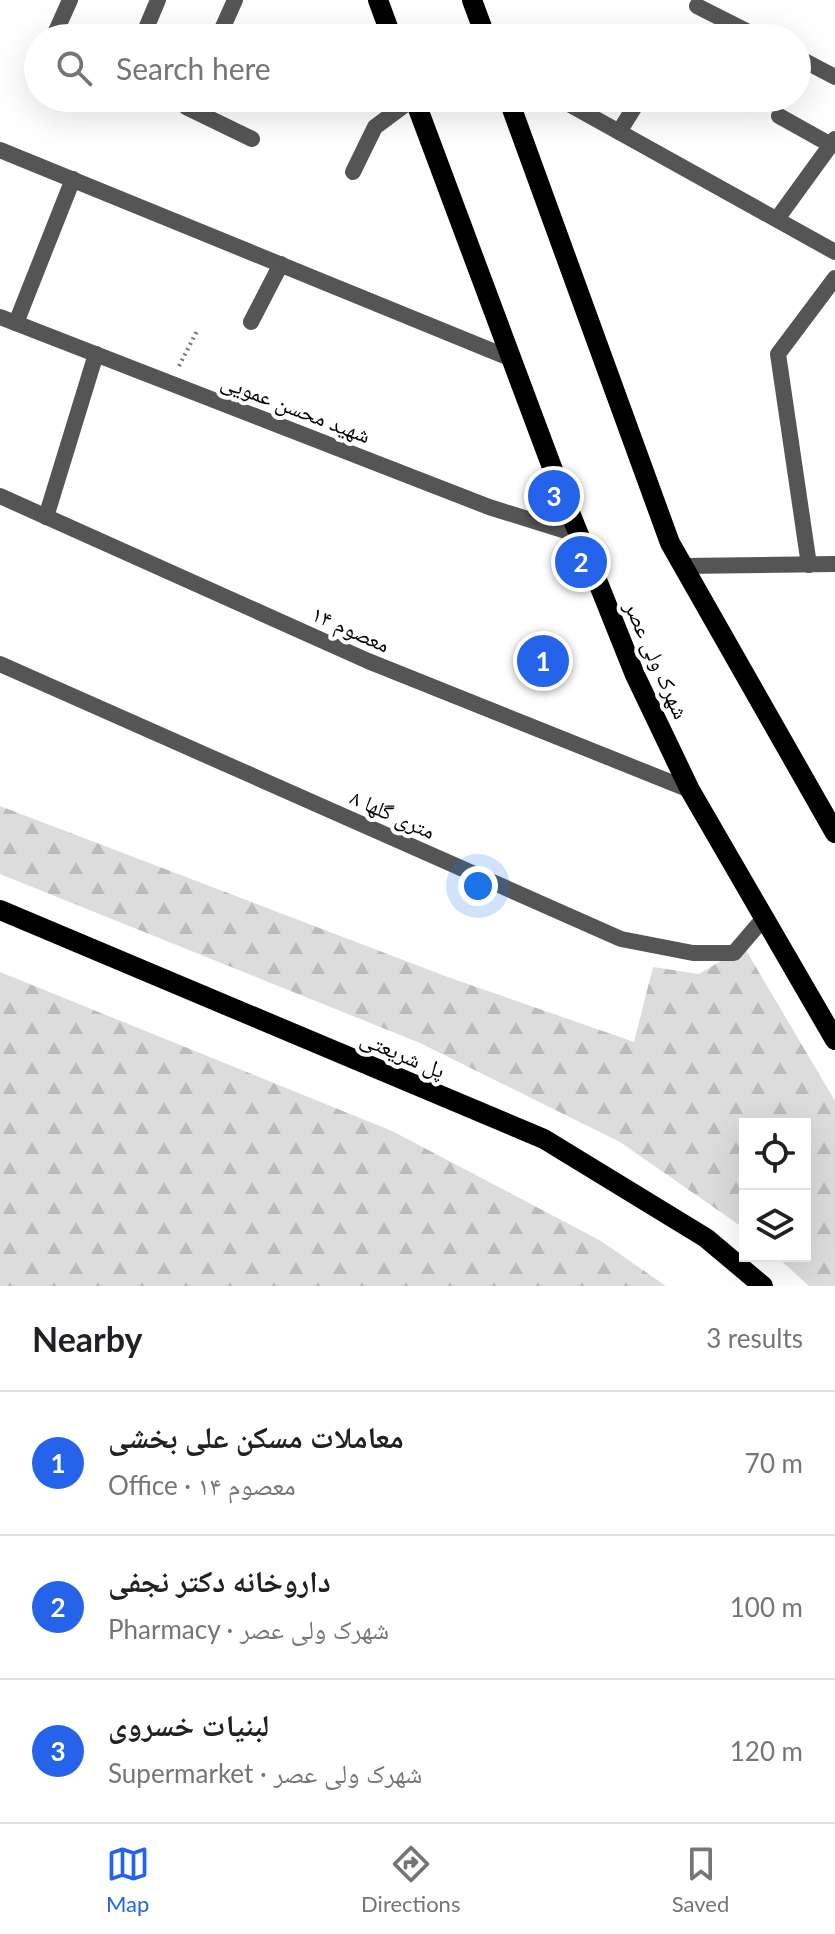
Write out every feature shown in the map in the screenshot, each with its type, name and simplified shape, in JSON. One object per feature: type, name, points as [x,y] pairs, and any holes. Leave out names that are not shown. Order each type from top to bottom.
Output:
[{"type":"main road","points":[[378,0],[387,24]]},
{"type":"main road","points":[[472,0],[481,24]]},
{"type":"main road","name":"شهرک ولی عصر","points":[[419,112],[635,675],[690,790],[835,1040]]},
{"type":"main road","points":[[513,112],[670,543],[835,833]]},
{"type":"main road","name":"پل شریعتی","points":[[0,910],[544,1139],[706,1238],[763,1286]]},
{"type":"street","points":[[59,24],[70,0]]},
{"type":"street","points":[[148,24],[158,0]]},
{"type":"street","points":[[224,24],[235,0]]},
{"type":"street","points":[[697,6],[732,24]]},
{"type":"street","points":[[811,64],[835,77]]},
{"type":"street","points":[[196,112],[252,139]]},
{"type":"street","points":[[353,172],[375,127],[395,112]]},
{"type":"street","points":[[583,112],[835,252]]},
{"type":"street","points":[[619,132],[631,112]]},
{"type":"street","points":[[777,219],[833,142],[779,116]]},
{"type":"street","points":[[0,150],[512,359]]},
{"type":"street","points":[[818,163],[835,171]]},
{"type":"street","points":[[8,320],[73,179]]},
{"type":"street","points":[[251,322],[281,264]]},
{"type":"street","points":[[809,565],[778,354],[835,278]]},
{"type":"street","name":"شهید محسن عمویی","points":[[8,320],[489,507],[579,535]]},
{"type":"street","points":[[46,517],[96,354]]},
{"type":"street","name":"۱۴ معصوم","points":[[0,496],[368,661],[690,790]]},
{"type":"street","points":[[683,566],[835,564]]},
{"type":"street","name":"۸ متری گلها","points":[[0,664],[621,939],[693,953],[734,953],[764,918]]},
{"type":"path","points":[[171,383],[197,331]]},
{"type":"green space","points":[[0,806],[445,976],[634,1042],[653,967],[699,974],[744,947],[835,1101],[835,1286],[809,1286],[783,1262],[811,1262],[811,1118],[739,1118],[739,1225],[620,1142],[420,1043],[0,874]]},
{"type":"green space","points":[[0,972],[392,1131],[601,1241],[666,1286],[0,1286]]},
{"type":"place","name":"لبنیات خسروی","points":[[554,496]]},
{"type":"place","name":"داروخانه دکتر نجفی","points":[[581,562]]},
{"type":"place","name":"معاملات مسکن علی بخشی","points":[[543,661]]}]
